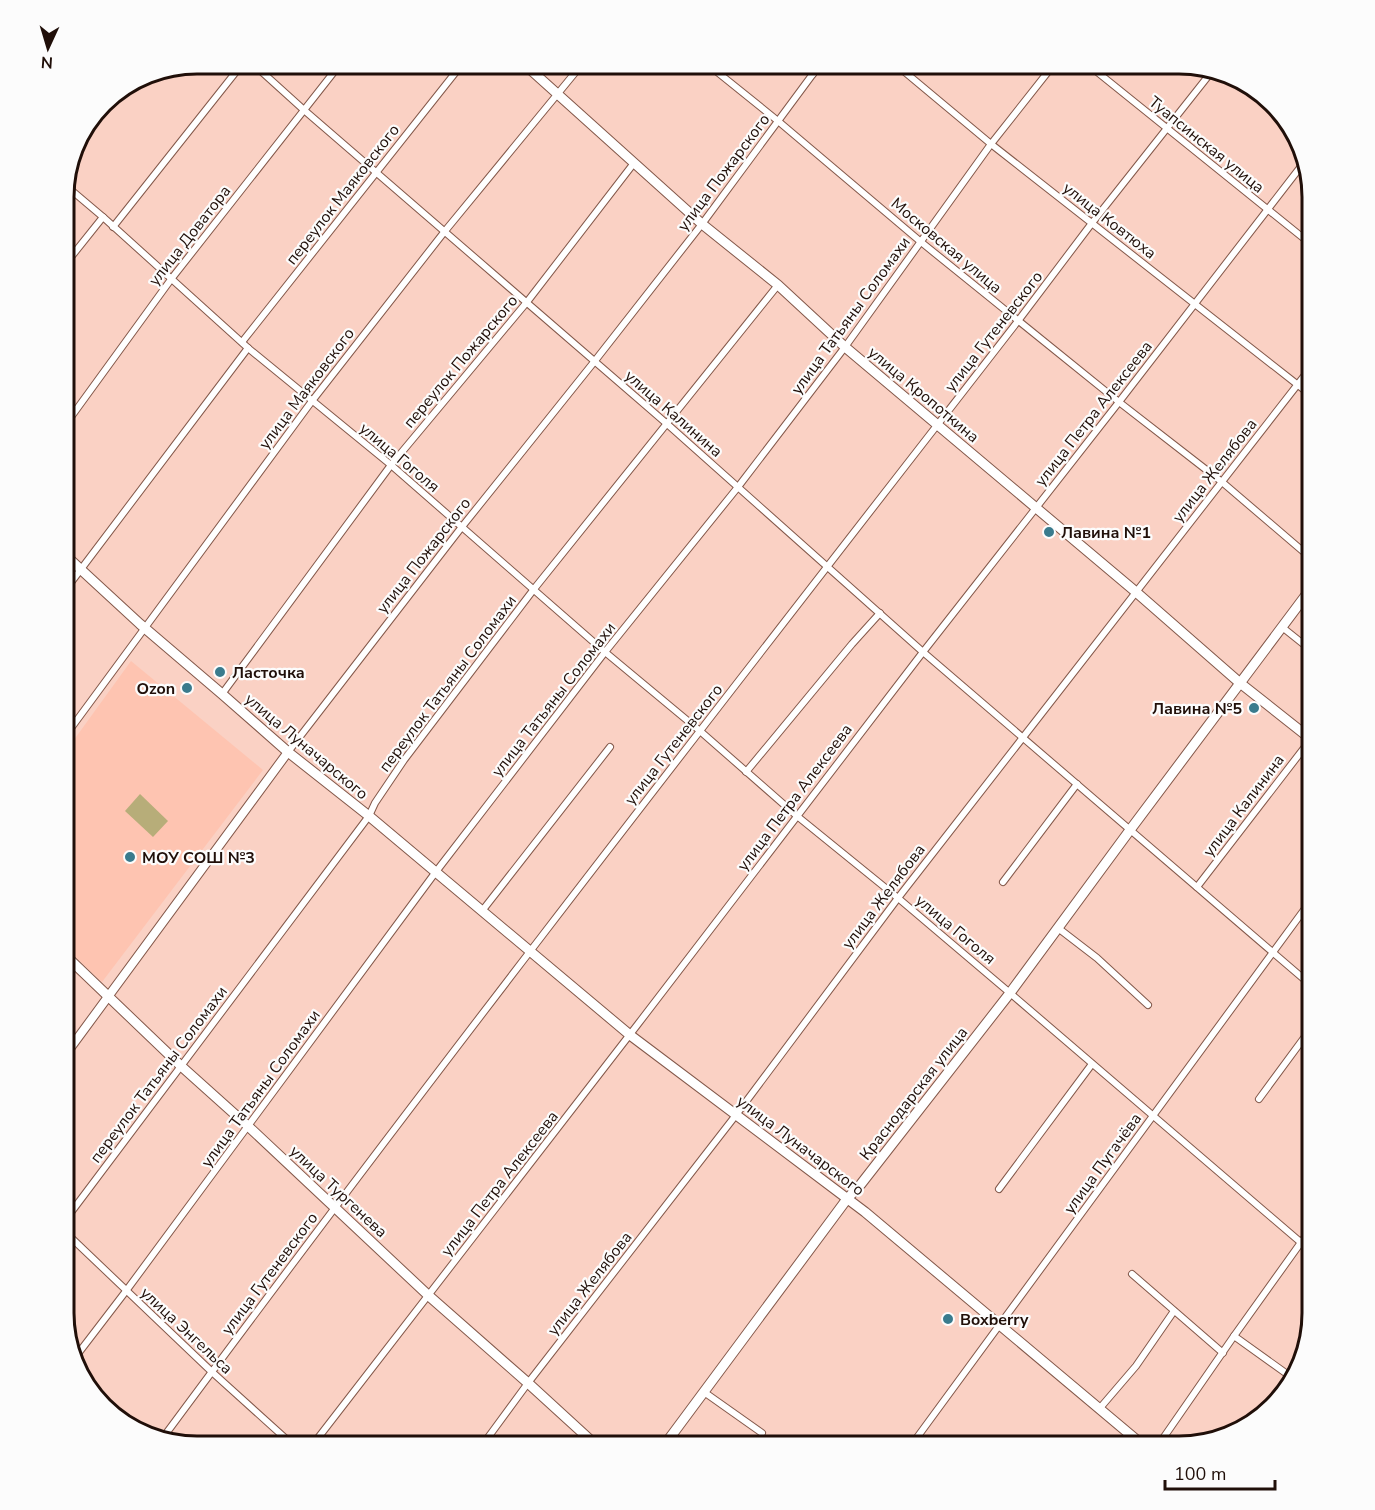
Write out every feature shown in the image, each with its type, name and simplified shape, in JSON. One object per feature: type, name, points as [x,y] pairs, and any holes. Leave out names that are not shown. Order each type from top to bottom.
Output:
[{"type":"main road","name":"улица Кропоткина","points":[[535,74],[702,224],[778,285],[844,347],[1136,592],[1240,683],[1302,733]]},
{"type":"main road","name":"улица Луначарского","points":[[74,563],[145,628],[288,752],[369,816],[630,1035],[865,1212],[1132,1436]]},
{"type":"main road","name":"Краснодарская улица","points":[[671,1436],[847,1199],[1010,993],[1302,600]]},
{"type":"main road","name":"улица Тургенева","points":[[74,964],[429,1296],[586,1436]]},
{"type":"street","points":[[113,226],[234,74]]},
{"type":"street","name":"улица Калинина","points":[[264,74],[666,423],[922,652],[1302,978]]},
{"type":"street","name":"улица Доватора","points":[[74,413],[172,278],[332,74]]},
{"type":"street","name":"переулок Маяковского","points":[[242,342],[454,74]]},
{"type":"street","name":"улица Маяковского","points":[[74,724],[312,401],[445,231],[574,74]]},
{"type":"street","name":"Московская улица","points":[[720,74],[921,242],[1222,482],[1302,550]]},
{"type":"street","name":"улица Пожарского","points":[[74,1043],[288,752],[461,528],[702,224],[813,74]]},
{"type":"street","name":"улица Ковтюха","points":[[907,74],[991,144],[1302,388]]},
{"type":"street","name":"улица Татьяны Соломахи","points":[[80,1352],[435,873],[605,652],[738,487],[844,347],[991,144],[1046,74]]},
{"type":"street","name":"Туапсинская улица","points":[[1100,74],[1302,237]]},
{"type":"street","name":"улица Гутеневского","points":[[167,1433],[531,951],[1092,223],[1207,77]]},
{"type":"street","name":"переулок Пожарского","points":[[222,694],[391,465],[527,302],[634,163]]},
{"type":"street","name":"улица Петра Алексеева","points":[[320,1436],[630,1035],[922,652],[1298,170]]},
{"type":"street","name":"улица Гоголя","points":[[74,192],[248,348],[391,465],[461,528],[797,816],[898,898],[1301,1242]]},
{"type":"street","points":[[74,254],[104,217]]},
{"type":"street","name":"переулок Татьяны Соломахи","points":[[74,1208],[369,816],[375,803],[404,760],[534,589],[778,285]]},
{"type":"street","points":[[74,578],[248,348]]},
{"type":"street","name":"улица Желябова","points":[[489,1436],[736,1115],[898,898],[1302,380]]},
{"type":"street","points":[[746,772],[880,613]]},
{"type":"street","points":[[1281,627],[1302,643]]},
{"type":"street","points":[[482,911],[610,747]]},
{"type":"street","name":"улица Калинина","points":[[1197,887],[1302,752]]},
{"type":"street","points":[[1003,882],[1077,784]]},
{"type":"street","name":"улица Пугачёва","points":[[918,1436],[1302,912]]},
{"type":"street","points":[[1058,928],[1097,958],[1148,1005]]},
{"type":"street","points":[[1259,1099],[1302,1041]]},
{"type":"street","points":[[999,1188],[1092,1064]]},
{"type":"street","name":"улица Энгельса","points":[[74,1241],[283,1436]]},
{"type":"street","points":[[1165,1436],[1301,1242]]},
{"type":"street","points":[[1132,1274],[1223,1353]]},
{"type":"street","points":[[1100,1408],[1136,1366],[1174,1311]]},
{"type":"street","points":[[1234,1336],[1286,1373]]},
{"type":"street","points":[[704,1392],[762,1432]]},
{"type":"shaded area","name":"МОУ СОШ №3","points":[[131,661],[263,770],[102,982],[74,955],[74,740]]},
{"type":"shaded area","points":[[140,794],[168,821],[153,837],[125,811]]},
{"type":"place","name":"Лавина №1","points":[[1049,532]]},
{"type":"place","name":"Ласточка","points":[[220,672]]},
{"type":"place","name":"Ozon","points":[[187,688]]},
{"type":"place","name":"Лавина №5","points":[[1254,708]]},
{"type":"place","name":"МОУ СОШ №3","points":[[130,857]]},
{"type":"place","name":"Boxberry","points":[[948,1319]]}]
